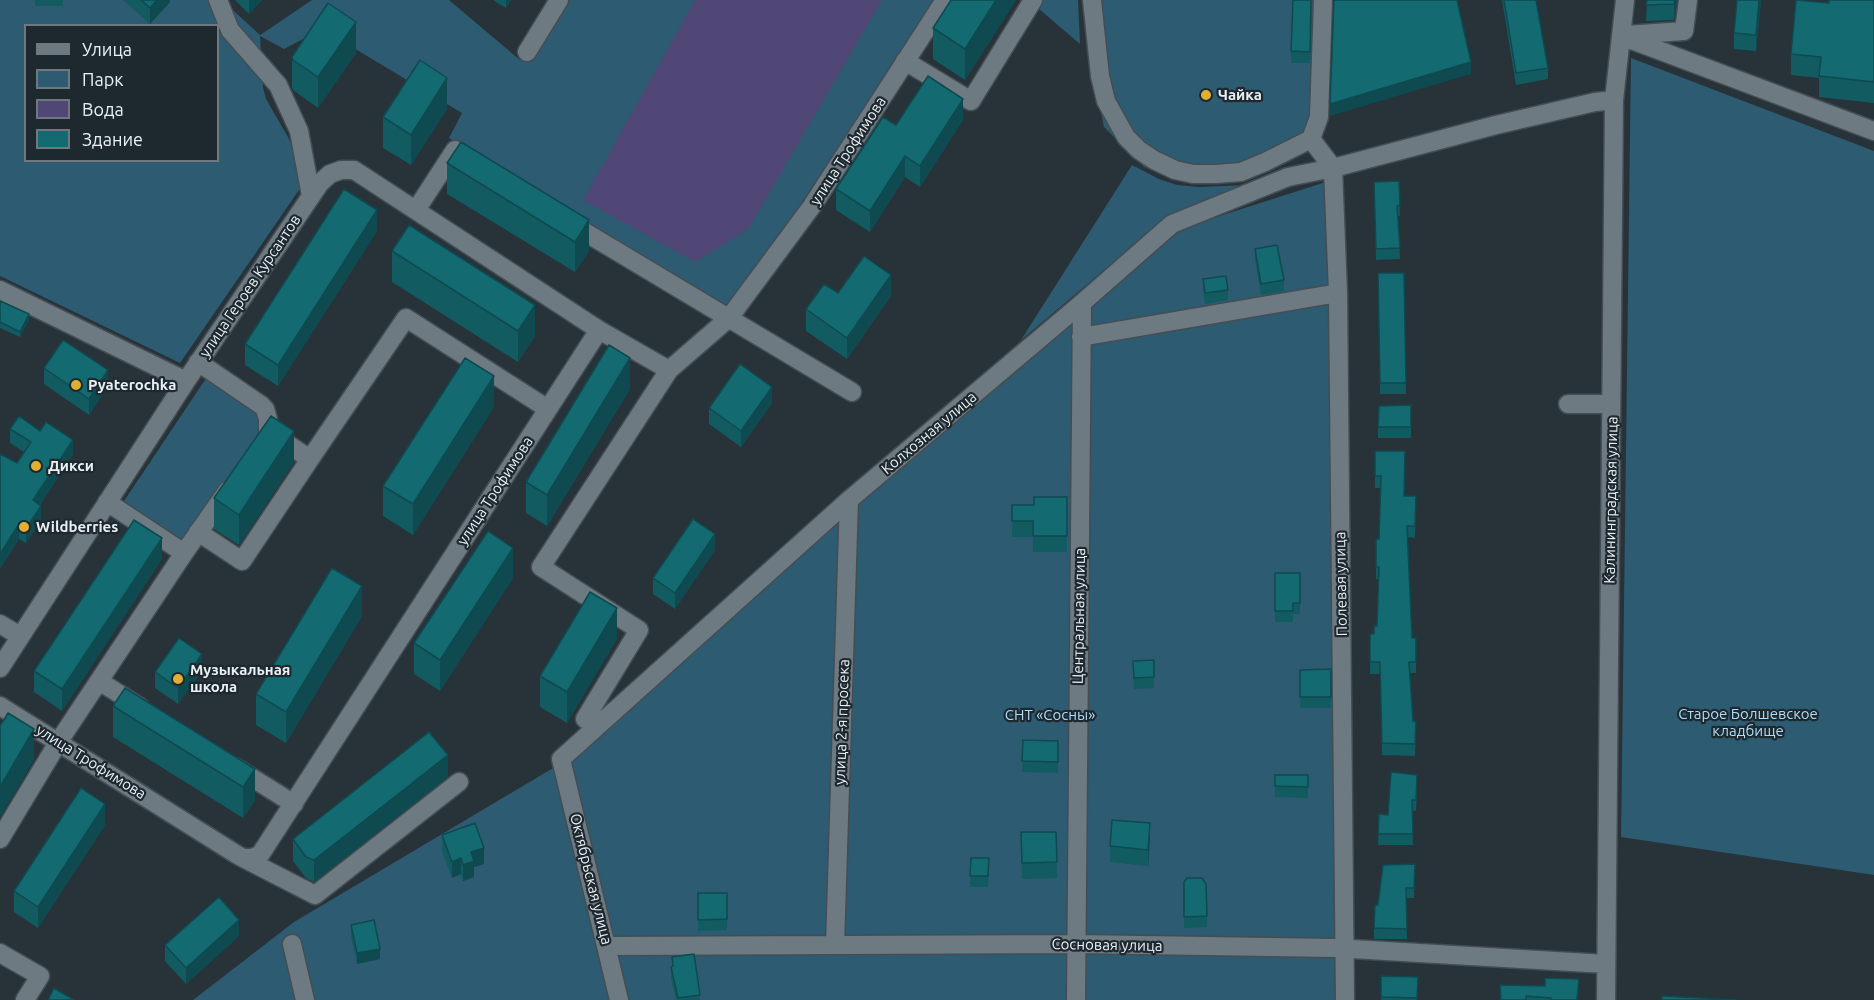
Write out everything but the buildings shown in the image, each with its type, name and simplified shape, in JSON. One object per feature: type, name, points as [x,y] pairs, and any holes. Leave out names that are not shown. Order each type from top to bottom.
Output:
[{"type":"street","points":[[218,0],[230,30],[278,86],[299,131],[311,196]]},
{"type":"street","points":[[527,52],[559,0]]},
{"type":"street","name":"улица Трофимова","points":[[585,719],[639,630],[541,567],[669,370],[729,318],[812,206],[945,0]]},
{"type":"street","points":[[905,61],[971,101],[1033,0]]},
{"type":"street","points":[[1092,0],[1100,76],[1106,101],[1126,137],[1154,160],[1175,170],[1193,174],[1241,172],[1311,139],[1319,117],[1323,0]]},
{"type":"street","name":"Калининградская улица","points":[[1606,1000],[1618,431],[1611,404],[1614,100],[1625,0]]},
{"type":"street","points":[[1621,36],[1684,31],[1688,0]]},
{"type":"street","points":[[1621,36],[1874,131]]},
{"type":"street","name":"Колхозная улица","points":[[561,759],[849,500],[1172,224],[1287,177],[1333,168],[1496,125],[1594,102],[1614,100]]},
{"type":"street","points":[[1311,139],[1333,168]]},
{"type":"street","points":[[416,210],[455,150],[494,174]]},
{"type":"street","name":"Полевая улица","points":[[1333,168],[1338,293],[1345,1000]]},
{"type":"street","name":"улица Героев Курсантов","points":[[0,668],[198,362],[311,196],[324,178],[330,174],[341,170],[354,170],[599,330]]},
{"type":"street","points":[[552,212],[852,392]]},
{"type":"street","points":[[0,290],[186,381]]},
{"type":"street","points":[[1081,337],[1338,293]]},
{"type":"street","name":"Центральная улица","points":[[1076,1000],[1082,303]]},
{"type":"street","points":[[198,532],[242,561],[406,318],[548,409]]},
{"type":"street","points":[[599,330],[669,370]]},
{"type":"street","name":"улица Трофимова","points":[[0,706],[243,858],[260,855],[599,330]]},
{"type":"street","points":[[198,362],[265,410],[268,431],[256,449]]},
{"type":"street","points":[[1568,404],[1611,404]]},
{"type":"street","points":[[268,431],[310,459]]},
{"type":"street","points":[[0,839],[59,741],[236,477]]},
{"type":"street","name":"улица 2-я просека","points":[[835,945],[849,500]]},
{"type":"street","points":[[107,501],[184,553]]},
{"type":"street","points":[[0,624],[21,636]]},
{"type":"street","points":[[99,681],[157,718]]},
{"type":"street","points":[[216,755],[294,804]]},
{"type":"street","name":"Октябрьская улица","points":[[561,759],[619,1000]]},
{"type":"street","points":[[243,858],[315,895],[459,782]]},
{"type":"street","points":[[292,944],[305,1000]]},
{"type":"street","name":"Сосновая улица","points":[[607,946],[1075,944],[1344,948],[1606,964]]},
{"type":"street","points":[[0,953],[40,976],[25,1000]]},
{"type":"green space","points":[[0,0],[222,0],[260,35],[312,0],[449,0],[520,60],[529,54],[563,0],[936,0],[730,311],[558,208],[449,138],[462,113],[322,29],[284,49],[260,36],[263,87],[266,99],[296,155],[302,181],[299,190],[180,363],[0,276]]},
{"type":"green space","points":[[1038,0],[1078,0],[1080,44],[1039,9]]},
{"type":"green space","name":"Чайка","points":[[1086,0],[1321,0],[1309,135],[1215,181],[1144,167],[1104,127],[1087,47]]},
{"type":"green space","name":"Старое Болшевское кладбище","points":[[1631,58],[1874,151],[1874,875],[1621,837]]},
{"type":"green space","points":[[1132,165],[1159,179],[1177,185],[1199,187],[1247,185],[1166,218],[1021,340]]},
{"type":"green space","name":"СНТ «Сосны»","points":[[1329,181],[1337,1000],[193,1000],[294,922],[575,755],[851,510],[1182,228]]},
{"type":"green space","points":[[209,374],[259,408],[266,430],[183,548],[120,507]]},
{"type":"water","points":[[695,0],[882,0],[748,229],[695,262],[583,200]]},
{"type":"place","name":"Чайка","points":[[1206,95]]},
{"type":"place","name":"Pyaterochka","points":[[76,385]]},
{"type":"place","name":"Дикси","points":[[36,466]]},
{"type":"place","name":"Wildberries","points":[[24,527]]},
{"type":"place","name":"Музыкальная школа","points":[[178,679]]}]
